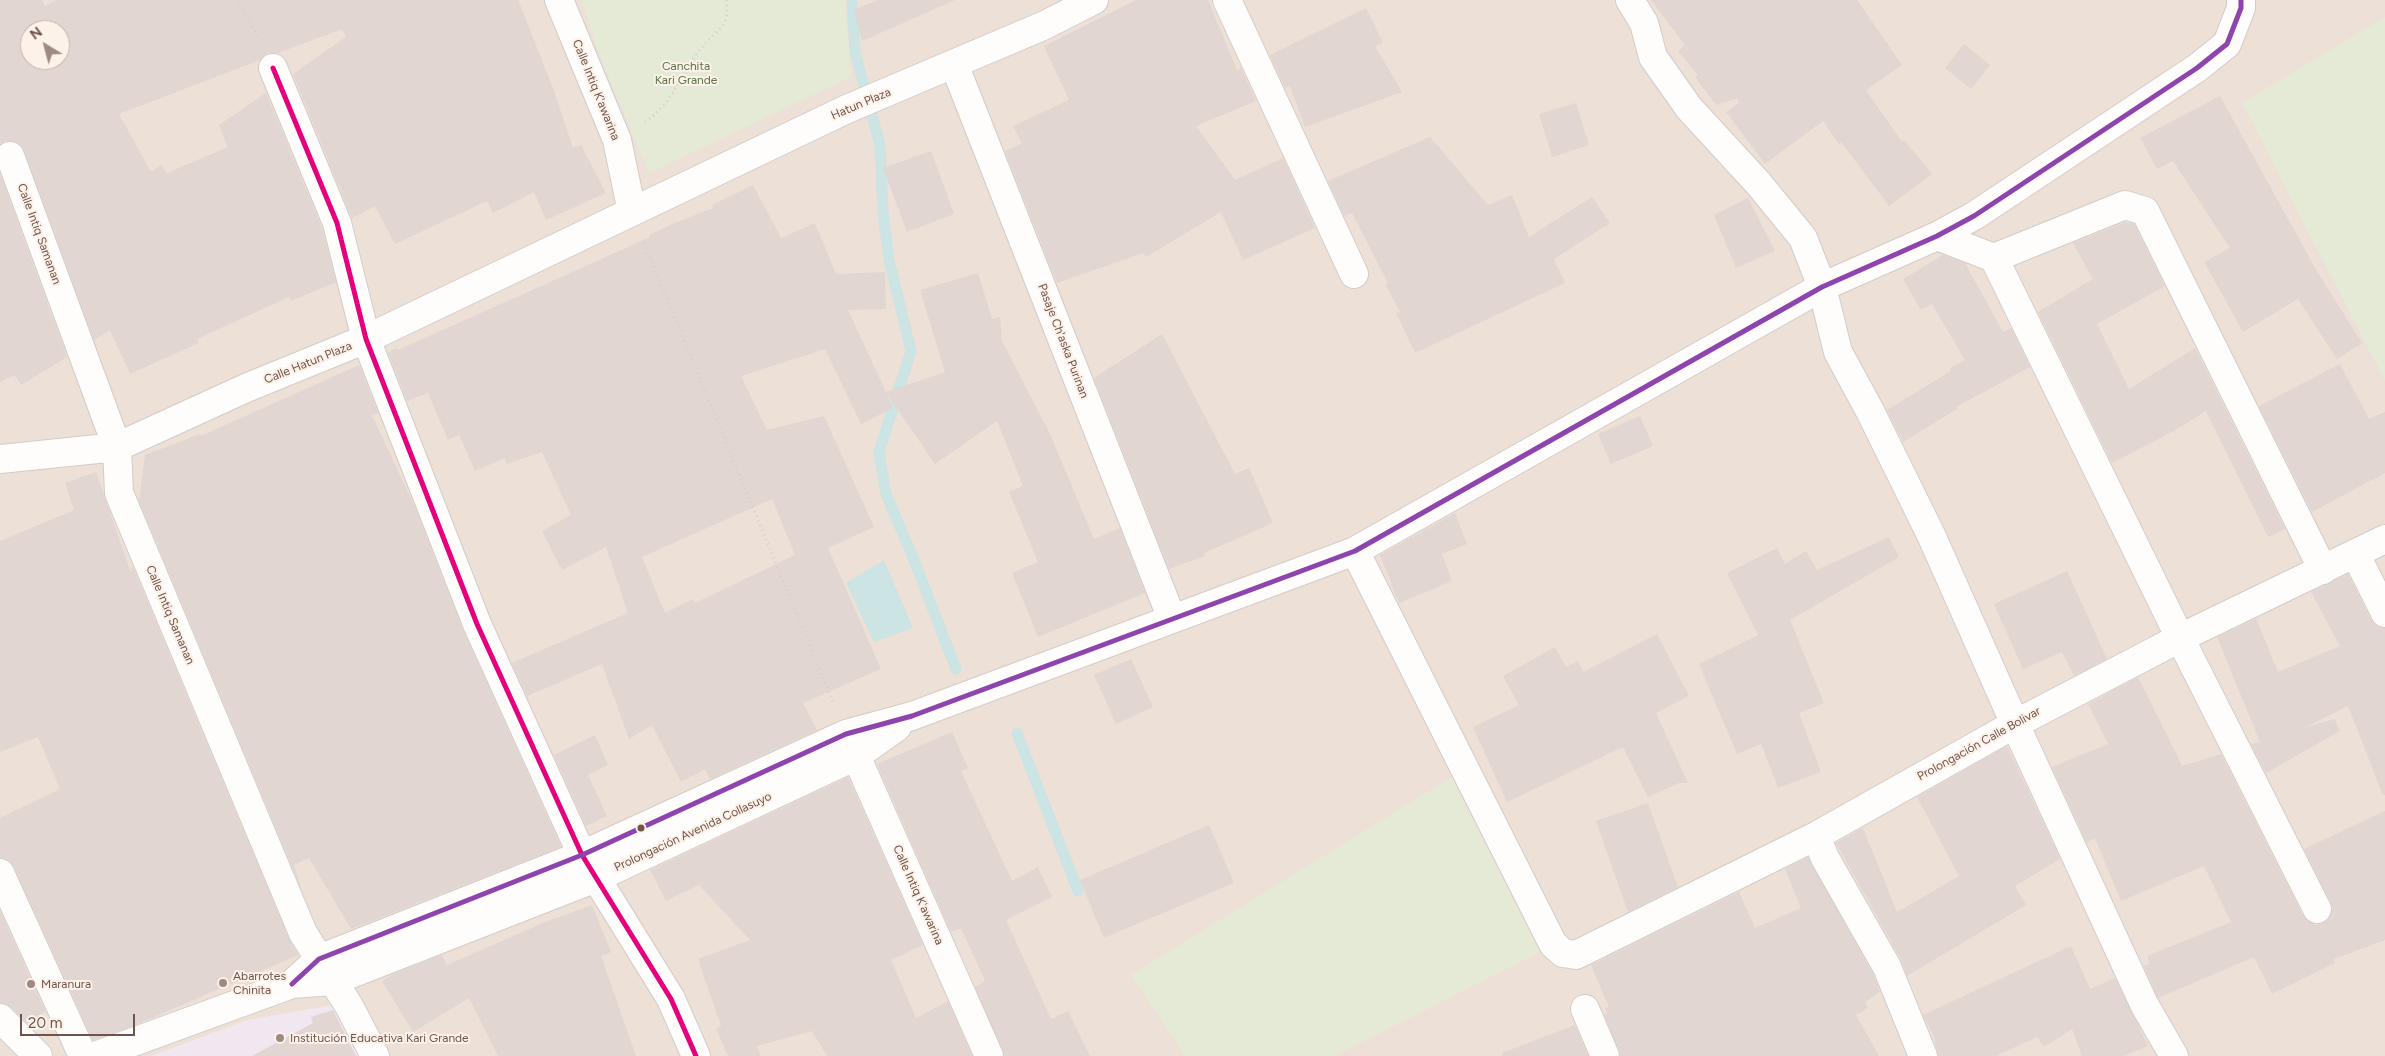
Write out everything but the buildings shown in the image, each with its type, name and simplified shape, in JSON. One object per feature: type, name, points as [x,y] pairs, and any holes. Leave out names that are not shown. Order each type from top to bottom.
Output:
[{"type":"street","name":"Calle Intiq K'awarina","points":[[559,0],[617,140],[632,212]]},
{"type":"street","name":"Hatun Plaza","points":[[632,212],[847,109],[1045,25],[1094,0]]},
{"type":"street","points":[[1226,0],[1354,274]]},
{"type":"street","points":[[1630,0],[1644,23],[1654,58],[1689,108],[1758,183],[1803,238],[1822,287],[1838,352],[1870,410],[1932,537],[2014,724],[2144,1004],[2174,1056]]},
{"type":"street","points":[[95,1056],[326,970],[582,855],[851,745],[912,716],[1355,551],[1822,287],[1937,236],[1982,210],[2197,68],[2227,44],[2241,8],[2241,0]]},
{"type":"street","name":"Pasaje Ch'aska Purinan","points":[[954,64],[1172,619]]},
{"type":"street","points":[[273,68],[337,223],[366,339],[478,624],[582,855],[670,999],[696,1056]]},
{"type":"street","name":"Calle Intiq Samanan","points":[[10,156],[117,447],[119,493],[302,933],[349,1006],[375,1056]]},
{"type":"street","points":[[1994,258],[2125,204],[2145,211],[2324,570]]},
{"type":"street","name":"Calle Hatun Plaza","points":[[0,459],[117,447],[246,388],[366,339],[632,212]]},
{"type":"street","points":[[1937,236],[1994,258],[2180,638],[2317,909]]},
{"type":"street","name":"Prolongación Calle Bolivar","points":[[1355,551],[1553,944],[1563,953],[1576,955],[1816,836],[2014,724],[2180,638],[2356,555],[2385,539]]},
{"type":"street","points":[[2356,555],[2385,614]]},
{"type":"street","name":"Calle Intiq K'awarina","points":[[851,745],[989,1056]]},
{"type":"street","name":"Prolongación Avenida Collasuyo","points":[[326,970],[596,878],[851,745]]},
{"type":"street","points":[[1816,836],[1826,858],[1887,967],[1923,1056]]},
{"type":"street","points":[[0,873],[83,1056]]},
{"type":"street","points":[[1585,1009],[1605,1056]]},
{"type":"street","points":[[0,1018],[38,1056]]},
{"type":"path","points":[[238,0],[273,68]]},
{"type":"path","points":[[653,117],[674,93],[685,70],[702,46],[726,21],[726,0]]},
{"type":"path","points":[[632,212],[851,745]]},
{"type":"shaded area","points":[[0,0],[2385,0],[2385,1056],[0,1056]]},
{"type":"shaded area","name":"Institución Educativa Kari Grande","points":[[344,1003],[370,1056],[151,1056],[247,1020]]},
{"type":"green space","name":"Canchita Kari Grande","points":[[581,0],[845,0],[851,77],[649,173],[598,52]]},
{"type":"green space","points":[[2385,17],[2385,381],[2242,103]]},
{"type":"green space","points":[[1458,773],[1546,949],[1334,1056],[1185,1056],[1131,975]]},
{"type":"water","points":[[884,560],[913,628],[874,642],[846,583]]},
{"type":"waterway","points":[[852,0],[855,52],[880,145],[883,213],[889,260],[911,351],[879,452],[886,494],[956,669]]},
{"type":"waterway","points":[[1017,733],[1078,891]]},
{"type":"transit line","points":[[292,984],[319,959],[582,855],[846,734],[912,716],[1355,551],[1822,287],[1937,236],[1974,216],[2197,68],[2227,44],[2241,8],[2241,0]]},
{"type":"transit line","points":[[273,68],[337,223],[366,339],[477,624],[582,855],[671,999],[696,1056]]},
{"type":"place","name":"Abarrotes Chinita","points":[[223,983]]},
{"type":"place","name":"Maranura","points":[[31,984]]},
{"type":"place","name":"Institución Educativa Kari Grande","points":[[280,1038]]}]
